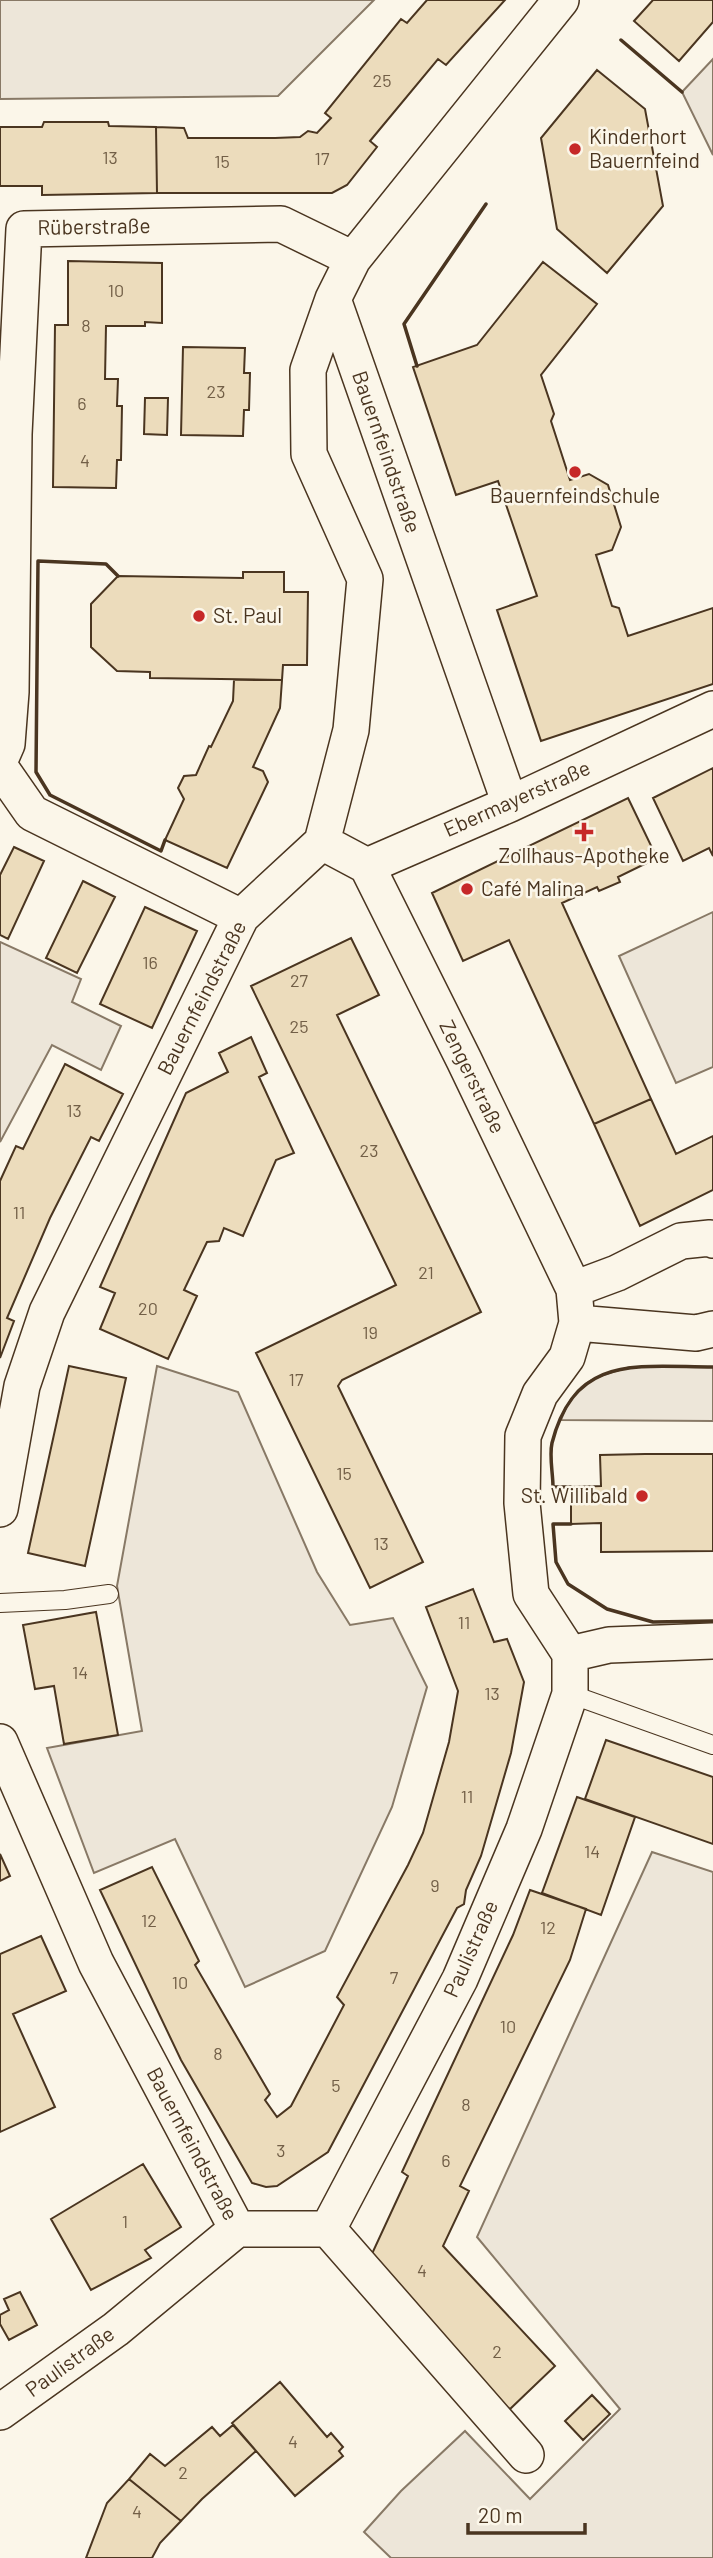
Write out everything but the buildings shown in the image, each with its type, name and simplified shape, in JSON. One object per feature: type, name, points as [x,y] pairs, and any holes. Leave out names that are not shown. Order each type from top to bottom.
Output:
[{"type":"street","points":[[367,866],[323,842],[351,730],[365,579],[309,454],[308,370],[333,299],[353,259],[561,0]]},
{"type":"street","name":"Rüberstraße","points":[[0,760],[7,744],[11,692],[14,434],[24,229],[281,224],[353,259]]},
{"type":"street","name":"Bauernfeindstraße","points":[[333,299],[510,804]]},
{"type":"street","name":"Ebermayerstraße","points":[[367,866],[510,804],[713,709]]},
{"type":"street","points":[[0,767],[32,813],[241,917]]},
{"type":"street","name":"Bauernfeindstraße","points":[[0,1509],[22,1386],[47,1312],[241,917],[323,842]]},
{"type":"street","name":"Zengerstraße","points":[[367,866],[464,1060],[573,1289],[577,1323],[567,1357],[540,1394],[523,1436],[522,1503],[531,1594],[570,1654]]},
{"type":"street","points":[[573,1289],[617,1273],[681,1241],[710,1237],[713,1240]]},
{"type":"street","points":[[577,1323],[696,1333],[713,1329]]},
{"type":"street","points":[[570,1654],[609,1645],[713,1641]]},
{"type":"street","name":"Paulistraße","points":[[328,2229],[460,1979],[524,1829],[570,1694],[570,1654]]},
{"type":"street","name":"Bauernfeindstraße","points":[[0,1742],[96,1963],[237,2229],[328,2229]]},
{"type":"street","name":"Paulistraße","points":[[0,2412],[116,2329],[237,2229]]},
{"type":"street","points":[[328,2229],[526,2455]]},
{"type":"lane","points":[[0,1603],[65,1600],[109,1594]]},
{"type":"lane","points":[[570,1694],[713,1745]]},
{"type":"shaded area","points":[[0,0],[374,0],[278,96],[0,99]]},
{"type":"shaded area","points":[[713,59],[713,155],[682,92]]},
{"type":"shaded area","points":[[713,912],[713,1067],[676,1083],[619,956]]},
{"type":"shaded area","points":[[0,942],[81,979],[72,1002],[121,1026],[101,1070],[52,1045],[0,1142]]},
{"type":"shaded area","points":[[157,1366],[238,1392],[317,1572],[350,1625],[393,1618],[427,1687],[392,1807],[325,1951],[245,1987],[175,1839],[94,1873],[47,1748],[142,1731],[117,1586]]},
{"type":"shaded area","points":[[630,1367],[713,1367],[713,1421],[561,1420],[573,1396],[587,1383]]},
{"type":"shaded area","points":[[652,1852],[713,1872],[713,2558],[391,2558],[364,2532],[401,2491],[465,2431],[530,2499],[620,2409],[477,2237]]},
{"type":"wall","points":[[621,40],[682,92]]},
{"type":"wall","points":[[417,366],[404,324],[486,204]]},
{"type":"wall","points":[[118,576],[106,564],[38,561],[36,772],[50,795],[161,851],[165,840]]},
{"type":"wall","points":[[571,1487],[553,1487],[551,1448],[562,1414],[576,1393],[593,1379],[613,1371],[659,1366],[713,1367]]},
{"type":"wall","points":[[571,1524],[553,1524],[556,1562],[568,1584],[607,1609],[653,1622],[713,1621]]},
{"type":"place","name":"Kinderhort Bauernfeind","points":[[575,149]]},
{"type":"place","name":"Bauernfeindschule","points":[[575,472]]},
{"type":"place","name":"St. Paul","points":[[199,616]]},
{"type":"place","name":"Zollhaus-Apotheke","points":[[584,832]]},
{"type":"place","name":"Café Malina","points":[[467,889]]},
{"type":"place","name":"St. Willibald","points":[[642,1496]]}]
